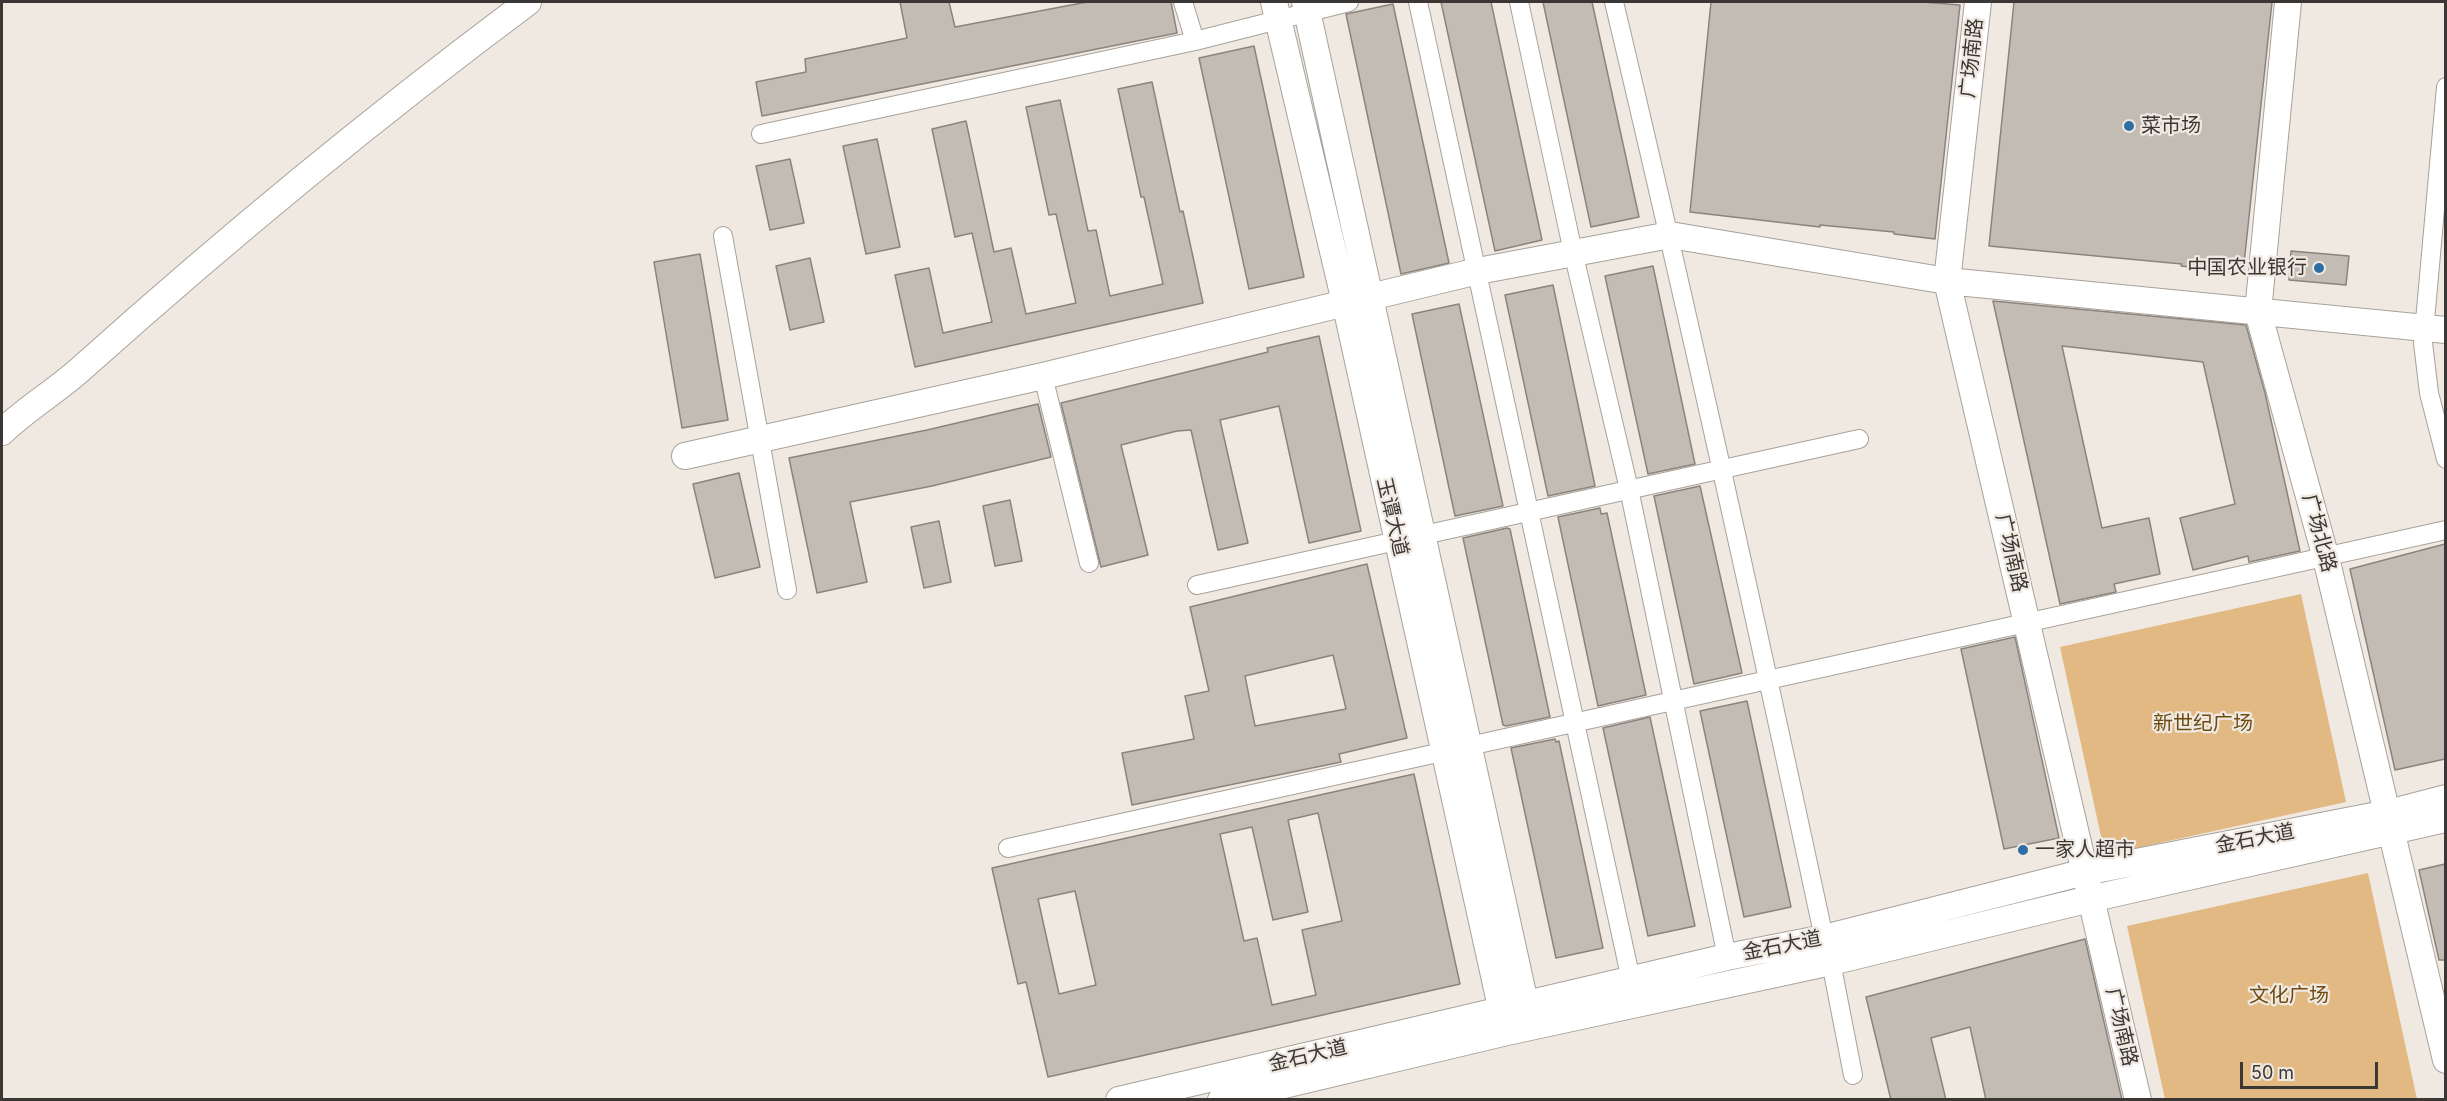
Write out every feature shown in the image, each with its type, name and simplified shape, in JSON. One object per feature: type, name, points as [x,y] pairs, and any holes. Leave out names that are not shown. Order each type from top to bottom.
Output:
[{"type":"street","points":[[2,432],[81,369],[145,310],[442,66],[528,2]]},
{"type":"street","points":[[1183,2],[1195,41]]},
{"type":"street","points":[[761,134],[1195,41],[1276,11],[1349,2]]},
{"type":"street","points":[[1418,2],[1577,723],[1631,980]]},
{"type":"street","points":[[1520,2],[1675,701],[1727,957]]},
{"type":"street","points":[[1614,2],[1670,235],[1828,950],[1853,1075]]},
{"type":"street","name":"广场南路","points":[[1978,2],[1947,281],[2138,1100]]},
{"type":"street","name":"广场北路","points":[[2288,2],[2258,312],[2326,558],[2390,823],[2441,1014],[2445,1060]]},
{"type":"street","name":"玉谭大道","points":[[1306,7],[1370,295],[1409,538]]},
{"type":"street","name":"玉谭大道","points":[[1276,11],[1345,302],[1409,538],[1458,749],[1516,1019]]},
{"type":"street","points":[[2445,87],[2435,329],[2423,343],[2429,393],[2445,459]]},
{"type":"street","points":[[685,456],[1043,376],[1370,295],[1478,271],[1670,235],[1947,281],[2435,329]]},
{"type":"street","points":[[723,237],[787,590]]},
{"type":"street","points":[[1043,376],[1089,563]]},
{"type":"street","points":[[1197,585],[1859,439]]},
{"type":"street","points":[[1008,848],[2445,530]]},
{"type":"street","name":"金石大道","points":[[1119,1100],[1516,1019],[1828,950],[2090,899],[2390,823],[2445,798]]},
{"type":"street","name":"金石大道","points":[[1221,1100],[1516,1019],[1631,980],[1727,957],[1828,950],[2085,872],[2390,823],[2445,819]]},
{"type":"green space","name":"新世纪广场","points":[[2301,594],[2346,802],[2105,855],[2060,647]]},
{"type":"green space","name":"文化广场","points":[[2368,873],[2417,1099],[2165,1099],[2127,926]]},
{"type":"building","points":[[900,2],[949,2],[955,27],[1087,2],[1171,2],[1177,33],[762,116],[756,82],[806,72],[805,59],[907,38]]},
{"type":"building","points":[[1441,2],[1491,2],[1542,240],[1495,251]]},
{"type":"building","points":[[1543,2],[1592,2],[1639,217],[1591,227]]},
{"type":"building","points":[[1711,2],[1922,2],[1960,5],[1935,239],[1894,234],[1894,232],[1820,225],[1820,227],[1690,212]]},
{"type":"building","points":[[2014,2],[2272,2],[2243,273],[2181,266],[2182,264],[1989,246]]},
{"type":"building","points":[[1393,4],[1449,263],[1401,274],[1346,14]]},
{"type":"building","points":[[1254,46],[1304,277],[1249,289],[1199,58]]},
{"type":"building","points":[[1152,82],[1180,212],[1183,211],[1203,303],[915,367],[895,275],[929,268],[943,333],[992,322],[972,233],[955,237],[932,129],[966,121],[994,252],[1011,248],[1026,314],[1076,303],[1056,214],[1049,215],[1026,107],[1060,100],[1088,231],[1096,230],[1110,296],[1163,284],[1144,197],[1141,197],[1118,89]]},
{"type":"building","points":[[877,139],[900,247],[866,254],[843,146]]},
{"type":"building","points":[[790,159],[804,223],[770,230],[756,166]]},
{"type":"building","name":"中国农业银行","points":[[2291,251],[2349,256],[2346,285],[2289,280]]},
{"type":"building","points":[[700,254],[728,420],[682,428],[654,262]]},
{"type":"building","points":[[810,258],[824,322],[790,330],[776,266]]},
{"type":"building","points":[[1653,266],[1695,464],[1648,474],[1605,276]]},
{"type":"building","points":[[1553,285],[1595,486],[1548,496],[1505,295]]},
{"type":"building","points":[[1993,301],[2246,325],[2265,393],[2300,551],[2249,562],[2248,556],[2193,570],[2180,518],[2235,504],[2203,362],[2062,346],[2102,528],[2149,518],[2160,574],[2114,584],[2116,592],[2060,604]]},
{"type":"building","points":[[1459,304],[1503,506],[1455,516],[1412,314]]},
{"type":"building","points":[[1319,336],[1361,531],[1309,543],[1279,406],[1220,420],[1248,543],[1218,550],[1191,430],[1177,431],[1121,445],[1148,555],[1101,567],[1061,403],[1268,352],[1267,348]]},
{"type":"building","points":[[1038,404],[1051,457],[932,486],[850,502],[867,582],[817,593],[789,458],[927,430]]},
{"type":"building","points":[[739,473],[760,567],[715,578],[693,484]]},
{"type":"building","points":[[1700,486],[1742,673],[1694,684],[1654,496]]},
{"type":"building","points":[[1010,500],[1022,561],[995,566],[983,506]]},
{"type":"building","points":[[1600,508],[1601,514],[1607,513],[1646,695],[1598,706],[1558,517]]},
{"type":"building","points":[[939,521],[951,582],[924,588],[911,527]]},
{"type":"building","points":[[1510,529],[1550,717],[1506,726],[1503,725],[1463,538]]},
{"type":"building","points":[[2445,544],[2445,759],[2395,770],[2350,569]]},
{"type":"building","points":[[1367,564],[1407,738],[1339,754],[1341,762],[1132,805],[1122,753],[1194,739],[1185,696],[1209,691],[1190,607]],"holes":[[[1333,655],[1346,709],[1255,726],[1245,676]]]},
{"type":"building","points":[[2015,637],[2059,838],[2004,849],[1961,649]]},
{"type":"building","points":[[1747,701],[1791,907],[1744,917],[1700,711]]},
{"type":"building","points":[[1650,717],[1695,926],[1648,936],[1603,728]]},
{"type":"building","points":[[1555,739],[1556,742],[1559,741],[1603,948],[1556,958],[1511,748]]},
{"type":"building","points":[[1414,774],[1460,984],[1048,1077],[1026,982],[1018,984],[992,868]],"holes":[[[1318,813],[1342,921],[1302,930],[1316,995],[1272,1005],[1257,938],[1244,941],[1220,834],[1252,827],[1273,920],[1308,912],[1288,820]],[[1075,891],[1096,985],[1059,994],[1038,899]]]},
{"type":"building","points":[[2445,864],[2445,960],[2439,960],[2419,870]]},
{"type":"building","points":[[2085,939],[2122,1100],[1986,1100],[1970,1027],[1931,1038],[1946,1100],[1891,1100],[1866,997]]},
{"type":"place","name":"菜市场","points":[[2129,126]]},
{"type":"place","name":"中国农业银行","points":[[2319,268]]},
{"type":"place","name":"一家人超市","points":[[2023,850]]}]
